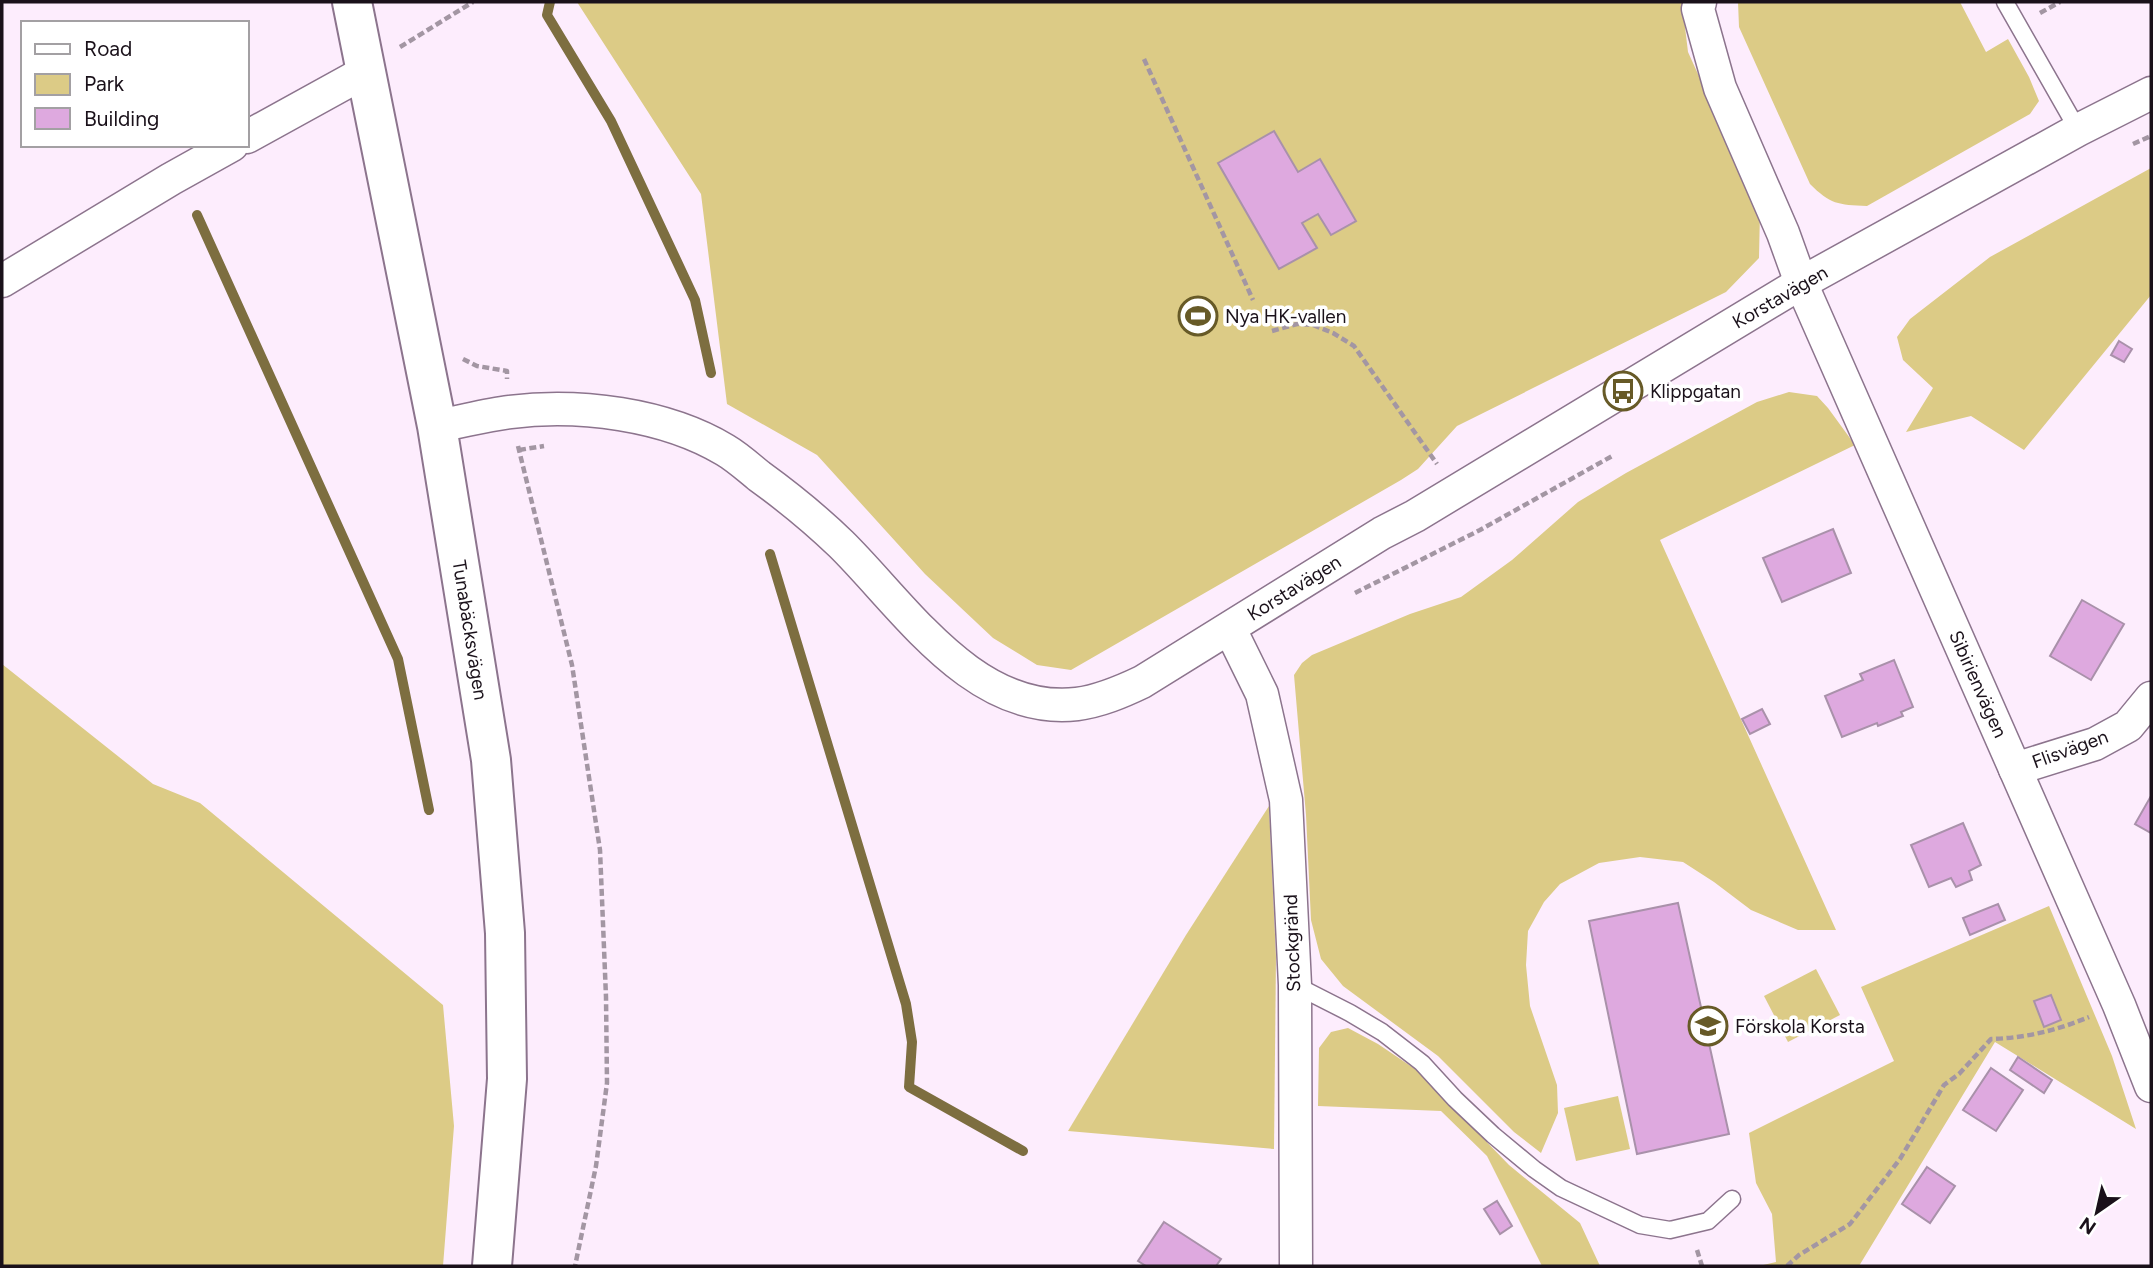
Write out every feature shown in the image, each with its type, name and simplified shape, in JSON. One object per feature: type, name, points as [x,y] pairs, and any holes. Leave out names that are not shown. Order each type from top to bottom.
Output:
[{"type":"street","name":"Tunabäcksvägen","points":[[352,2],[437,426],[491,760],[505,933],[507,1079],[492,1266]]},
{"type":"street","points":[[1700,2],[1699,9],[1720,88],[1783,233],[1801,283]]},
{"type":"street","points":[[248,136],[365,72]]},
{"type":"street","name":"Korstavägen","points":[[437,426],[509,412],[555,409],[612,412],[674,427],[725,450],[799,505],[833,536],[918,628],[966,671],[1004,691],[1037,703],[1076,704],[1110,697],[1142,682],[1382,533],[1415,516],[1801,283],[2078,130],[2151,93]]},
{"type":"street","points":[[2,281],[228,147]]},
{"type":"street","name":"Sibirienvägen","points":[[1801,283],[2119,1005],[2146,1052],[2151,1086]]},
{"type":"street","name":"Stockgränd","points":[[1230,629],[1262,694],[1286,800],[1295,985],[1296,1266]]},
{"type":"street","name":"Flisvägen","points":[[2015,769],[2095,744],[2128,726],[2151,698]]},
{"type":"lane","points":[[2005,2],[2078,130]]},
{"type":"lane","points":[[1295,985],[1350,1013],[1422,1063],[1493,1135],[1561,1188],[1640,1225],[1670,1230],[1708,1221],[1732,1199]]},
{"type":"path","points":[[365,72],[473,2]]},
{"type":"path","points":[[1144,59],[1254,300]]},
{"type":"path","points":[[1272,331],[1297,324],[1313,325],[1354,346],[1437,465]]},
{"type":"path","points":[[457,356],[477,366],[507,371],[509,412],[572,665],[600,850],[607,1083],[596,1166],[575,1266]]},
{"type":"path","points":[[1351,596],[1480,530],[1614,455]]},
{"type":"path","points":[[1787,1266],[1799,1255],[1850,1224],[1900,1159],[1944,1085],[1959,1074],[1992,1039],[2012,1039],[2063,1028],[2119,1005]]},
{"type":"green space","name":"Nya HK-vallen","points":[[577,2],[1682,2],[1688,52],[1760,211],[1759,258],[1726,292],[1457,426],[1418,469],[1401,480],[1071,670],[1037,665],[993,638],[925,574],[817,455],[727,404],[701,194]]},
{"type":"green space","points":[[1738,2],[1960,2],[1986,52],[2008,39],[2039,101],[2030,114],[1867,206],[1835,202],[1823,196],[1810,184],[1739,27]]},
{"type":"green space","points":[[2151,168],[2151,295],[2024,450],[1971,416],[1906,432],[1933,388],[1903,360],[1897,337],[1910,319],[1990,257]]},
{"type":"green space","points":[[1789,392],[1817,396],[1855,445],[1660,540],[1836,930],[1798,930],[1751,910],[1683,862],[1640,857],[1599,863],[1560,884],[1544,902],[1528,931],[1526,965],[1530,1006],[1557,1085],[1558,1113],[1541,1153],[1514,1132],[1438,1056],[1343,986],[1321,959],[1311,920],[1306,815],[1294,675],[1312,655],[1410,614],[1461,597],[1512,560],[1578,502],[1757,402]]},
{"type":"green space","points":[[2,664],[153,784],[200,803],[443,1005],[454,1126],[443,1266],[2,1266]]},
{"type":"green space","points":[[1269,806],[1276,957],[1274,1149],[1068,1131],[1186,935]]},
{"type":"green space","points":[[2049,906],[2112,1056],[2136,1129],[1995,1042],[1859,1266],[1759,1266],[1776,1262],[1772,1214],[1756,1183],[1749,1133],[1894,1061],[1861,987]]},
{"type":"green space","points":[[1816,969],[1840,1015],[1788,1042],[1764,996]]},
{"type":"green space","points":[[1348,1028],[1418,1071],[1509,1165],[1580,1223],[1600,1266],[1542,1266],[1487,1156],[1441,1111],[1318,1106],[1319,1048],[1331,1032]]},
{"type":"green space","points":[[1618,1096],[1630,1149],[1576,1161],[1564,1108]]},
{"type":"building","points":[[1274,131],[1298,172],[1320,159],[1356,221],[1331,235],[1318,214],[1302,223],[1317,248],[1279,269],[1218,163]]},
{"type":"building","points":[[2119,341],[2132,349],[2124,362],[2111,355]]},
{"type":"building","points":[[1833,529],[1851,573],[1782,602],[1763,558]]},
{"type":"building","points":[[2082,600],[2124,624],[2091,680],[2050,656]]},
{"type":"building","points":[[1894,660],[1913,707],[1901,712],[1903,716],[1842,737],[1825,696],[1863,680],[1860,674]]},
{"type":"building","points":[[1762,709],[1770,724],[1750,734],[1742,719]]},
{"type":"building","points":[[2151,796],[2151,833],[2135,824]]},
{"type":"building","points":[[1963,823],[1981,865],[1969,871],[1972,880],[1956,887],[1951,878],[1929,887],[1911,845]]},
{"type":"building","points":[[1678,903],[1729,1134],[1637,1154],[1589,921]]},
{"type":"building","points":[[1998,904],[2005,920],[1970,935],[1963,918]]},
{"type":"building","points":[[2051,995],[2061,1020],[2044,1027],[2034,1001]]},
{"type":"building","points":[[2018,1057],[2052,1080],[2044,1093],[2010,1070]]},
{"type":"building","points":[[1991,1068],[2023,1090],[1996,1131],[1963,1110]]},
{"type":"building","points":[[1927,1167],[1955,1186],[1930,1223],[1902,1204]]},
{"type":"building","points":[[1497,1201],[1512,1226],[1500,1234],[1484,1209]]},
{"type":"building","points":[[1164,1222],[1221,1259],[1216,1266],[1146,1266],[1138,1261]]},
{"type":"waterway","points":[[550,2],[547,15],[611,121],[695,300],[711,373]]},
{"type":"waterway","points":[[197,215],[398,659],[429,810]]},
{"type":"waterway","points":[[770,554],[906,1004],[912,1042],[909,1087],[1023,1151]]},
{"type":"place","name":"Nya HK-vallen","points":[[1198,316]]},
{"type":"place","name":"Klippgatan","points":[[1623,391]]},
{"type":"place","name":"Förskola Korsta","points":[[1708,1026]]}]
